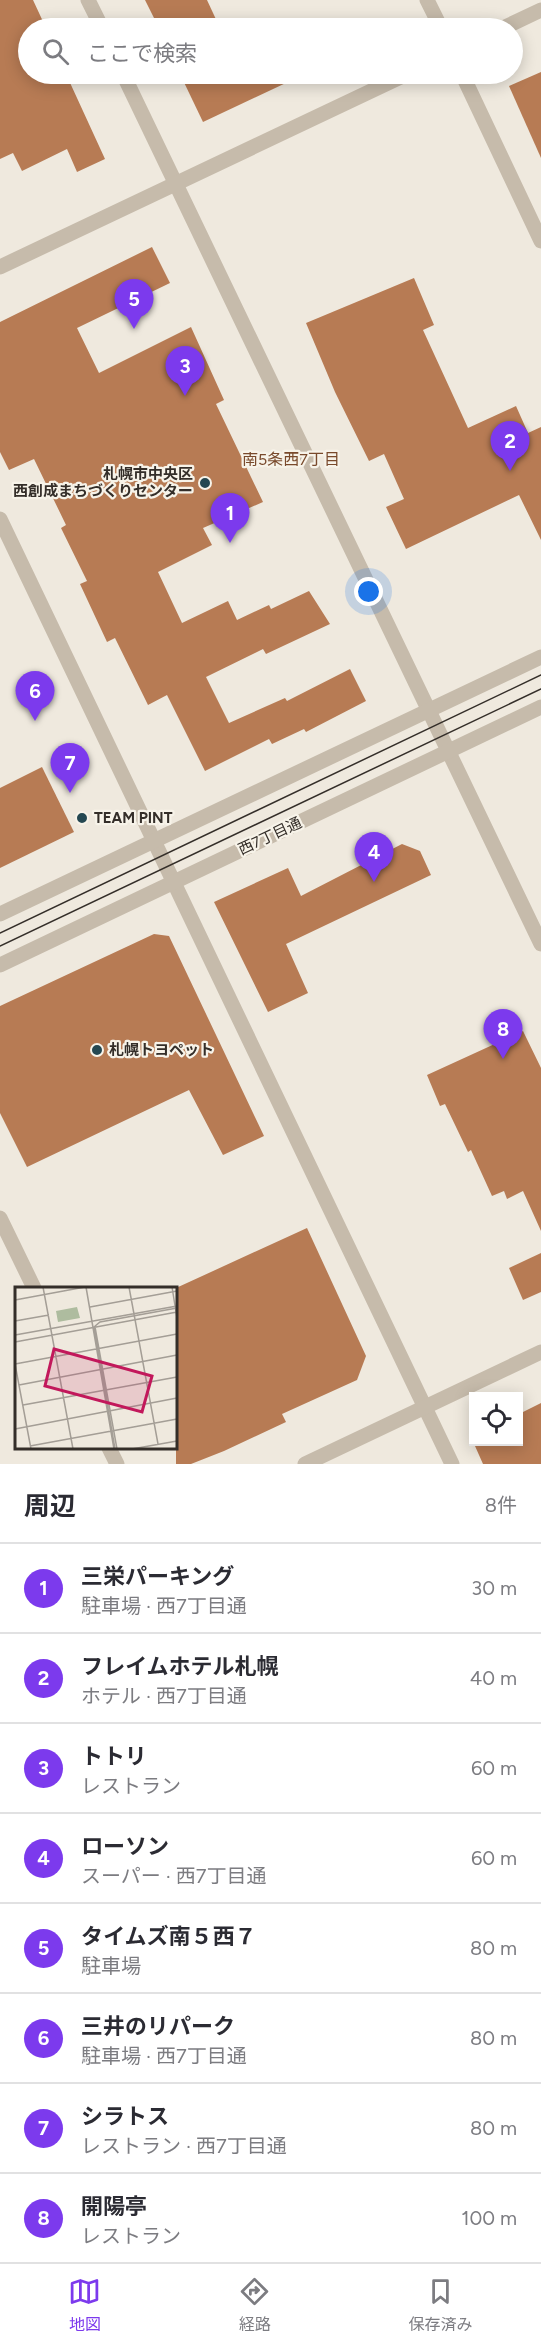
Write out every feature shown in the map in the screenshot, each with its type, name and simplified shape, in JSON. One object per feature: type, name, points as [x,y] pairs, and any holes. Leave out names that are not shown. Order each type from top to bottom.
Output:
[{"type":"street","points":[[88,0],[97,18]]},
{"type":"street","points":[[427,0],[436,18]]},
{"type":"street","points":[[523,19],[541,10]]},
{"type":"street","points":[[128,84],[541,944]]},
{"type":"street","points":[[0,267],[386,84]]},
{"type":"street","points":[[467,84],[541,241]]},
{"type":"street","points":[[0,519],[452,1464]]},
{"type":"street","points":[[0,914],[154,843],[541,657]]},
{"type":"street","name":"西7丁目通","points":[[0,964],[541,707]]},
{"type":"street","points":[[0,1218],[34,1287]]},
{"type":"street","points":[[305,1464],[541,1352]]},
{"type":"street","points":[[110,1449],[117,1464]]},
{"type":"building","points":[[0,0],[33,0],[41,18],[18,18],[18,84],[71,84],[105,159],[77,172],[67,149],[22,171],[13,153],[0,159]]},
{"type":"building","points":[[145,0],[207,0],[215,18],[154,18]]},
{"type":"building","points":[[541,72],[541,158],[509,86],[523,84],[523,80]]},
{"type":"building","points":[[185,84],[284,84],[203,122]]},
{"type":"building","points":[[152,247],[170,283],[77,328],[99,373],[191,327],[224,400],[216,404],[263,502],[203,528],[212,545],[158,572],[182,623],[228,601],[237,620],[269,605],[271,609],[309,591],[330,624],[266,654],[263,649],[206,677],[229,723],[285,698],[287,701],[350,669],[366,701],[306,732],[304,729],[272,744],[269,739],[205,771],[167,695],[148,705],[115,638],[107,642],[80,584],[87,581],[61,528],[66,525],[34,459],[9,470],[0,452],[0,322]]},
{"type":"building","points":[[414,278],[434,325],[423,330],[468,428],[516,406],[528,433],[541,427],[541,540],[519,495],[406,549],[386,507],[404,499],[384,454],[369,461],[335,392],[306,323]]},
{"type":"building","points":[[42,767],[74,832],[0,868],[0,788]]},
{"type":"building","points":[[402,844],[420,851],[431,875],[286,944],[308,993],[268,1012],[214,902],[288,868],[301,896]]},
{"type":"building","points":[[154,934],[169,936],[264,1136],[223,1155],[189,1090],[27,1167],[0,1113],[0,1006]]},
{"type":"building","points":[[523,1031],[541,1068],[541,1231],[523,1191],[507,1199],[504,1191],[492,1196],[471,1150],[468,1152],[445,1104],[440,1106],[427,1075]]},
{"type":"building","points":[[307,1228],[366,1356],[357,1380],[282,1414],[286,1422],[224,1451],[191,1464],[176,1464],[177,1288]]},
{"type":"building","points":[[541,1253],[541,1292],[523,1300],[509,1268]]},
{"type":"building","points":[[541,1403],[541,1464],[483,1464],[475,1446],[523,1446],[523,1412]]},
{"type":"tram line","points":[[0,933],[541,675]]},
{"type":"tram line","points":[[0,946],[541,689]]},
{"type":"place","name":"タイムズ南５西７","points":[[134,329]]},
{"type":"place","name":"トトリ","points":[[185,396]]},
{"type":"place","name":"フレイムホテル札幌","points":[[510,471]]},
{"type":"place","name":"札幌市中央区 西創成まちづくりセンター","points":[[205,483]]},
{"type":"place","name":"三栄パーキング","points":[[230,543]]},
{"type":"place","name":"三井のリパーク","points":[[35,721]]},
{"type":"place","name":"シラトス","points":[[70,793]]},
{"type":"place","name":"TEAM PINT","points":[[82,818]]},
{"type":"place","name":"ローソン","points":[[374,882]]},
{"type":"place","name":"札幌トヨペット","points":[[97,1050]]},
{"type":"place","name":"開陽亭","points":[[503,1059]]},
{"type":"district","name":"南5条西7丁目","points":[[291,459]]}]
